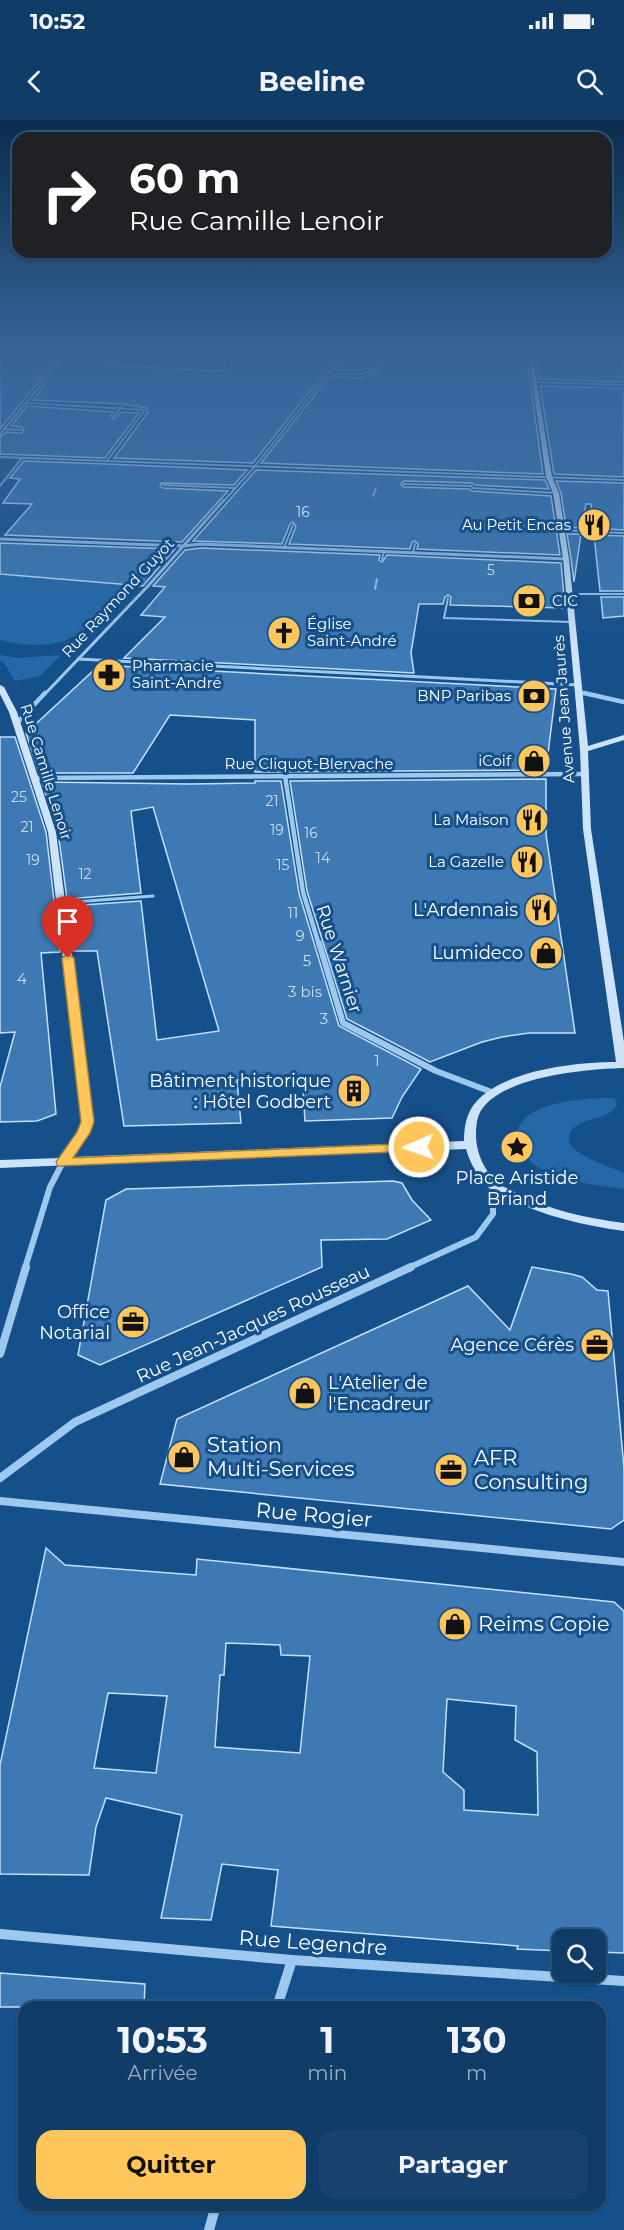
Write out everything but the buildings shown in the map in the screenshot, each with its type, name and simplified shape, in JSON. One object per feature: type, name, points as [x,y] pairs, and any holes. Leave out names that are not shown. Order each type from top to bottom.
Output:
[{"type":"main road","name":"Avenue Jean Jaurès","points":[[545,450],[549,477],[556,492],[566,559],[584,750],[583,774],[587,829],[623,1065]]},
{"type":"main road","name":"Rue Camille Lenoir","points":[[0,687],[17,723],[52,832],[88,1122],[84,1133],[63,1162]]},
{"type":"main road","points":[[584,750],[624,737]]},
{"type":"main road","points":[[623,1065],[577,1067],[513,1083],[479,1104],[470,1123],[469,1146],[493,1186],[529,1205],[561,1217],[624,1227]]},
{"type":"main road","points":[[0,1164],[469,1146]]},
{"type":"street","points":[[107,461],[115,450]]},
{"type":"street","name":"Rue Raymond Guyot","points":[[17,723],[183,546],[267,450]]},
{"type":"street","points":[[0,457],[380,473],[624,480]]},
{"type":"street","points":[[0,486],[22,458]]},
{"type":"street","points":[[404,484],[556,492]]},
{"type":"street","points":[[0,539],[183,546],[201,544],[566,559]]},
{"type":"street","points":[[78,659],[578,688],[624,702]]},
{"type":"street","name":"Rue Cliquot-Blervache","points":[[35,778],[583,774]]},
{"type":"street","name":"Rue Warnier","points":[[285,776],[303,892],[344,1023],[433,1071],[460,1083],[494,1093]]},
{"type":"street","points":[[0,1354],[42,1212],[50,1188],[63,1162]]},
{"type":"street","name":"Rue Jean-Jacques Rousseau","points":[[0,1478],[75,1422],[476,1237],[493,1214],[493,1186]]},
{"type":"street","name":"Rue Rogier","points":[[0,1501],[624,1562]]},
{"type":"street","name":"Rue Legendre","points":[[0,1934],[291,1960],[624,1981]]},
{"type":"street","points":[[279,2001],[291,1960]]},
{"type":"street","points":[[209,2230],[214,2211]]},
{"type":"lane","points":[[163,485],[235,488]]},
{"type":"lane","points":[[373,496],[376,488]]},
{"type":"lane","points":[[284,548],[293,525]]},
{"type":"lane","points":[[561,530],[624,533]]},
{"type":"lane","points":[[413,553],[415,544]]},
{"type":"lane","points":[[382,559],[384,552]]},
{"type":"lane","points":[[375,589],[377,579]]},
{"type":"lane","points":[[570,594],[624,594]]},
{"type":"lane","points":[[448,598],[444,618],[572,622]]},
{"type":"lane","points":[[61,903],[153,896]]},
{"type":"shaded area","points":[[0,574],[131,585],[102,615],[75,636],[61,642],[44,645],[24,644],[0,640]]},
{"type":"shaded area","points":[[0,655],[19,658],[61,655],[40,676],[15,681],[4,663],[0,661]]},
{"type":"shaded area","points":[[614,1098],[617,1103],[614,1109],[608,1114],[576,1126],[569,1140],[576,1151],[624,1173],[624,1189],[575,1181],[551,1174],[531,1162],[520,1150],[517,1135],[521,1124],[529,1115],[542,1108],[572,1101]]},
{"type":"place","name":"Au Petit Encas","points":[[594,525]]},
{"type":"place","name":"CIC","points":[[529,601]]},
{"type":"place","name":"Église Saint-André","points":[[284,633]]},
{"type":"place","name":"Pharmacie Saint-André","points":[[109,675]]},
{"type":"place","name":"BNP Paribas","points":[[534,696]]},
{"type":"place","name":"iCoif","points":[[534,761]]},
{"type":"place","name":"La Maison","points":[[532,820]]},
{"type":"place","name":"La Gazelle","points":[[527,862]]},
{"type":"place","name":"L'Ardennais","points":[[541,910]]},
{"type":"place","name":"Lumideco","points":[[546,953]]},
{"type":"place","name":"Bâtiment historique : Hôtel Godbert","points":[[354,1091]]},
{"type":"place","name":"Place Aristide Briand","points":[[517,1147]]},
{"type":"place","name":"Office Notarial","points":[[133,1322]]},
{"type":"place","name":"Agence Cérès","points":[[597,1345]]},
{"type":"place","name":"L'Atelier de l'Encadreur","points":[[305,1393]]},
{"type":"place","name":"Station Multi-Services","points":[[184,1457]]},
{"type":"place","name":"AFR Consulting","points":[[451,1470]]},
{"type":"place","name":"Reims Copie","points":[[455,1624]]},
{"type":"route","points":[[68,958],[88,1122],[84,1133],[63,1162],[419,1147]]}]
